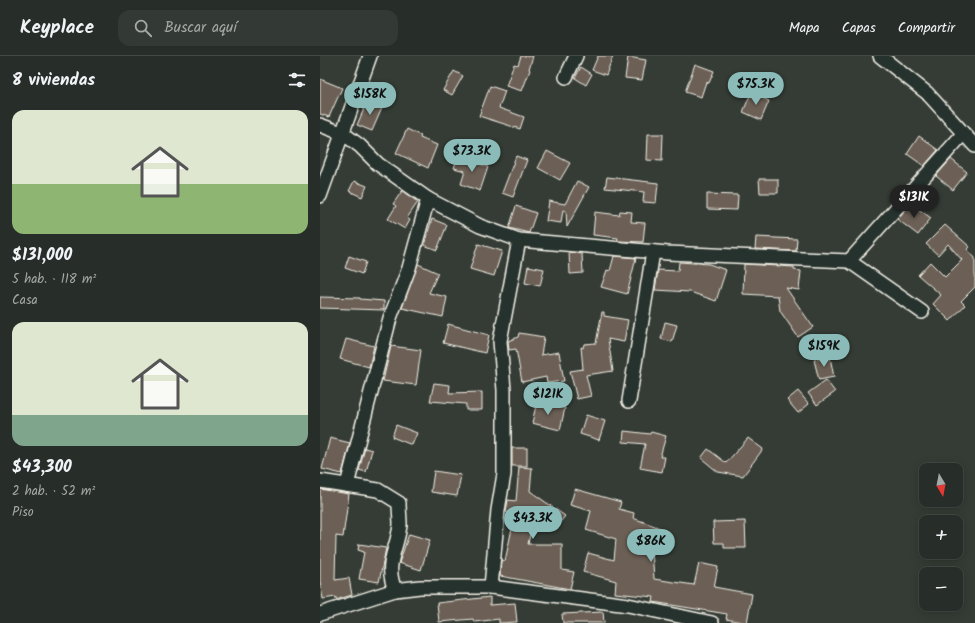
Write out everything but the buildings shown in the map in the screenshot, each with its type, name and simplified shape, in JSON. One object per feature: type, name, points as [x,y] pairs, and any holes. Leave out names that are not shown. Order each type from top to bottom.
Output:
[{"type":"street","points":[[320,196],[344,134],[370,56]]},
{"type":"street","points":[[566,76],[576,56]]},
{"type":"street","points":[[880,56],[926,93],[975,146]]},
{"type":"street","points":[[320,125],[344,134],[360,146],[378,164],[428,199],[480,226],[519,240],[653,252],[849,261],[922,312]]},
{"type":"street","points":[[849,261],[963,134]]},
{"type":"street","points":[[347,485],[390,318],[409,268],[428,199]]},
{"type":"street","points":[[491,587],[498,510],[504,474],[504,390],[500,341],[519,240]]},
{"type":"street","points":[[629,401],[653,252]]},
{"type":"street","points":[[320,481],[378,490],[399,503],[400,525],[392,556],[390,576],[395,590]]},
{"type":"street","points":[[320,614],[395,590],[420,587],[491,587],[628,605],[712,623]]}]
